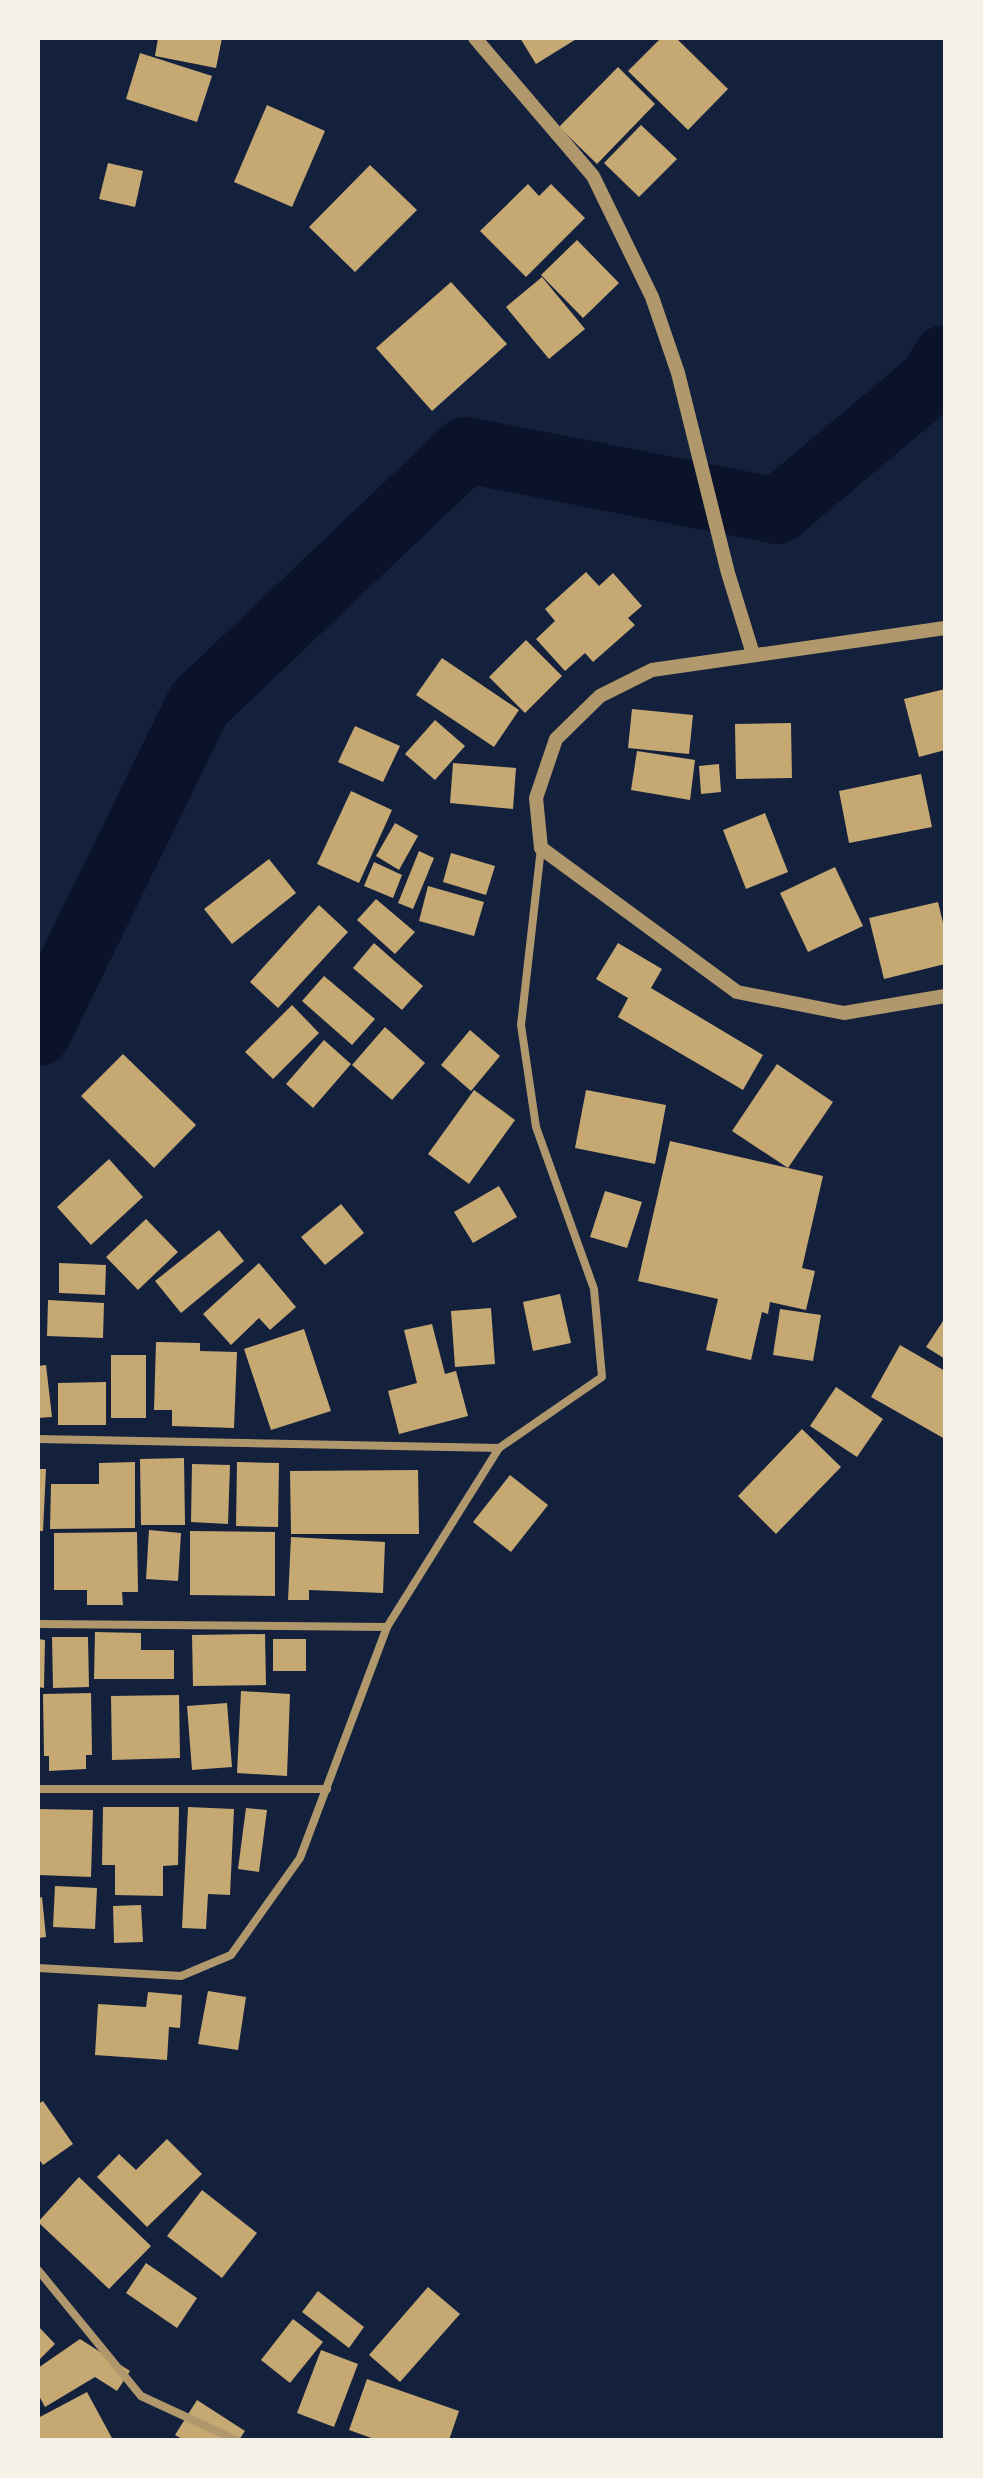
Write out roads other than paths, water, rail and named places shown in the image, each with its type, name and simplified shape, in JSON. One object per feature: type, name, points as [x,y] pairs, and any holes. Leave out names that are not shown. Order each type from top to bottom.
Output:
[{"type":"street","points":[[475,38],[593,176],[652,297],[678,373],[728,573],[753,654]]},
{"type":"street","points":[[38,1968],[181,1976],[231,1955],[300,1858],[387,1627],[499,1448],[602,1377],[594,1289],[536,1127],[521,1025],[541,848],[536,798],[556,739],[600,696],[652,670],[945,628]]},
{"type":"street","points":[[541,848],[737,992],[844,1013],[945,996]]},
{"type":"street","points":[[38,1439],[499,1448]]},
{"type":"street","points":[[38,1624],[387,1627]]},
{"type":"street","points":[[38,1789],[327,1789]]},
{"type":"street","points":[[38,2270],[141,2396],[236,2440]]},
{"type":"waterway","points":[[38,1033],[199,704],[466,450],[777,511],[933,380],[945,358]]}]
